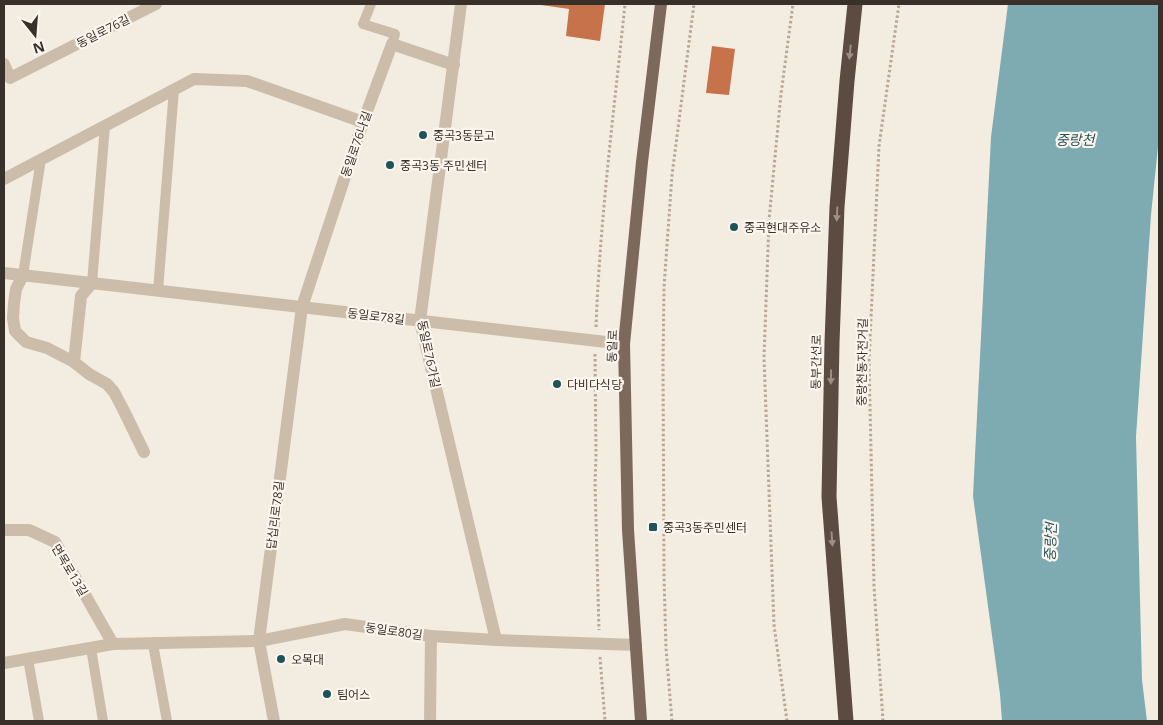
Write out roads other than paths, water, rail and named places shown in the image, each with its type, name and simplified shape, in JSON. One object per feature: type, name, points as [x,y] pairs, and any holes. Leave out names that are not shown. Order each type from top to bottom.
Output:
[{"type":"highway","name":"동부간선로","points":[[846,721],[829,497],[837,207],[855,4]]},
{"type":"main road","name":"동일로","points":[[641,721],[628,530],[624,344],[642,162],[661,4]]},
{"type":"street","name":"동일로76길","points":[[4,64],[10,78],[156,4]]},
{"type":"street","name":"동일로76가길","points":[[461,4],[420,321],[496,640]]},
{"type":"street","points":[[392,44],[454,65]]},
{"type":"street","name":"동일로76나길","points":[[302,307],[363,122],[392,44]]},
{"type":"street","points":[[4,179],[194,79],[247,81],[363,122]]},
{"type":"street","name":"동일로78길","points":[[4,273],[624,344]]},
{"type":"street","points":[[24,275],[16,289],[13,318],[15,331],[26,342],[46,348],[74,362],[89,374],[107,384],[114,392],[144,452]]},
{"type":"street","points":[[74,362],[81,296],[92,283]]},
{"type":"street","name":"답십리로78길","points":[[274,721],[259,642],[302,307]]},
{"type":"street","name":"면목로13길","points":[[4,530],[28,530],[55,542],[113,644]]},
{"type":"street","name":"동일로80길","points":[[4,663],[113,644],[259,642],[345,624],[430,636],[636,645]]},
{"type":"street","points":[[430,636],[430,721]]},
{"type":"lane","points":[[371,4],[363,24],[395,34],[392,44]]},
{"type":"lane","points":[[158,290],[174,89]]},
{"type":"lane","points":[[92,283],[105,126]]},
{"type":"lane","points":[[24,275],[42,159]]},
{"type":"lane","points":[[153,644],[168,721]]},
{"type":"lane","points":[[91,648],[103,721]]},
{"type":"lane","points":[[28,659],[39,721]]},
{"type":"water","name":"중랑천","points":[[1008,4],[1159,4],[1159,137],[1151,215],[1136,437],[1142,680],[1147,721],[1002,721],[973,496],[991,137]]},
{"type":"place","name":"중곡3동문고","points":[[423,135]]},
{"type":"place","name":"중곡3동 주민센터","points":[[390,165]]},
{"type":"place","name":"중곡현대주유소","points":[[734,227]]},
{"type":"place","name":"다비다식당","points":[[557,384]]},
{"type":"place","name":"중곡3동주민센터","points":[[653,527]]},
{"type":"place","name":"오목대","points":[[281,659]]},
{"type":"place","name":"팀어스","points":[[327,694]]}]
